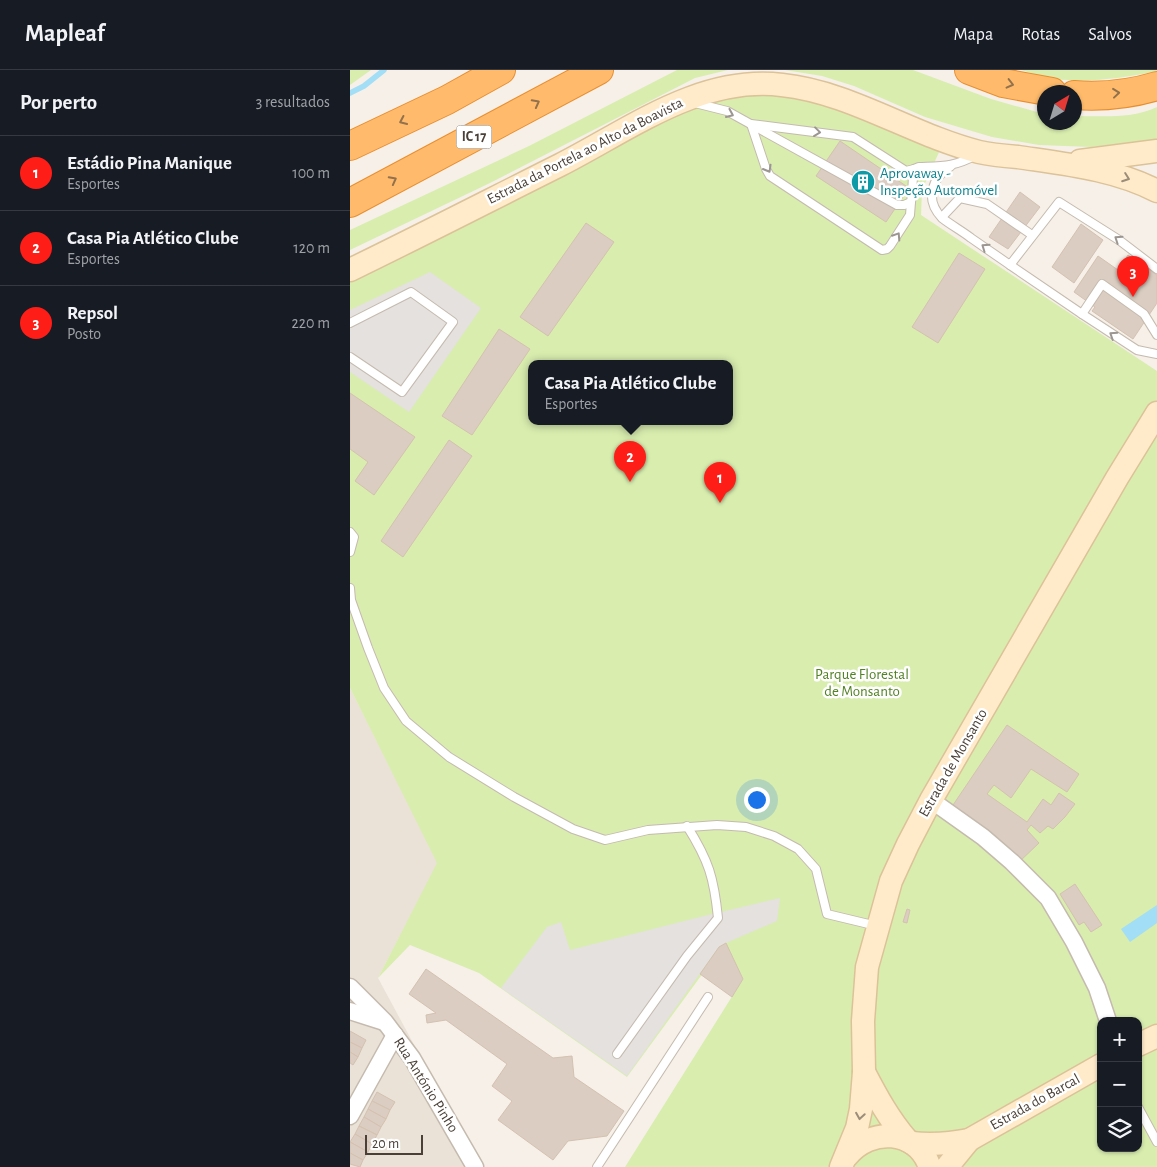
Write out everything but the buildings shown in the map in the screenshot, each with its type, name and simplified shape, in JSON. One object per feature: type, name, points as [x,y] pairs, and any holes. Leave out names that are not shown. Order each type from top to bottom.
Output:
[{"type":"highway","points":[[447,100],[479,70]]},
{"type":"highway","points":[[350,146],[447,100],[501,70]]},
{"type":"highway","name":"IC 17","points":[[350,203],[599,70]]},
{"type":"highway","points":[[969,70],[1003,83],[1037,89]]},
{"type":"highway","points":[[1082,95],[1117,93],[1157,86]]},
{"type":"street","name":"Estrada da Portela ao Alto da Boavista","points":[[350,270],[570,160],[683,100],[723,88],[755,84],[782,84],[844,100],[932,137],[980,152],[1062,164],[1123,176],[1157,191]]},
{"type":"street","name":"Estrada da Portela ao Alto da Boavista","points":[[1062,164],[1157,151]]},
{"type":"street","name":"Estrada de Monsanto","points":[[842,1164],[858,1128],[864,1072],[863,1021],[867,968],[877,926],[891,881],[908,844],[932,800],[1157,412]]},
{"type":"street","name":"Estrada de Monsanto","points":[[1117,478],[1157,445]]},
{"type":"street","points":[[932,800],[983,837],[1012,862],[1048,898],[1086,965],[1097,988],[1107,1017]]},
{"type":"street","name":"Rua António Pinho","points":[[350,986],[390,1028],[412,1058],[468,1163]]},
{"type":"street","points":[[350,1012],[390,1028],[350,1116]]},
{"type":"street","points":[[1142,1043],[1157,1036]]},
{"type":"street","name":"Estrada do Barcal","points":[[969,1140],[1097,1067]]},
{"type":"street","name":"Estrada de Monsanto","points":[[864,1072],[880,1104],[894,1126],[921,1152],[930,1167]]},
{"type":"street","name":"Estrada de Monsanto","points":[[842,1164],[860,1144],[876,1136],[897,1137],[909,1142]]},
{"type":"street","points":[[909,1142],[933,1145],[969,1140]]},
{"type":"street","points":[[946,1167],[969,1140]]},
{"type":"lane","points":[[683,100],[727,111],[897,206],[911,202]]},
{"type":"lane","points":[[751,124],[852,137],[906,171],[918,166],[951,166]]},
{"type":"lane","points":[[751,124],[770,176],[882,250],[890,246],[910,215],[914,189],[912,180],[914,169]]},
{"type":"lane","points":[[980,152],[964,162],[951,166],[941,172],[932,190],[931,197],[934,206],[942,217],[1137,350],[1157,354]]},
{"type":"lane","points":[[942,217],[960,198],[988,204],[1032,235]]},
{"type":"lane","points":[[1010,265],[1059,202],[1119,240],[1157,269]]},
{"type":"lane","points":[[1082,314],[1102,284],[1144,314],[1157,335]]},
{"type":"lane","points":[[350,323],[411,292],[453,322],[402,392],[350,356]]},
{"type":"lane","points":[[350,532],[354,537],[350,552]]},
{"type":"lane","points":[[350,588],[351,600],[384,688],[406,721],[449,756],[572,829],[606,840],[648,830],[717,825],[746,827],[774,836],[798,849],[816,869],[827,914],[877,926]]},
{"type":"lane","points":[[617,1054],[687,956],[718,918],[715,889],[709,866],[687,826]]},
{"type":"lane","points":[[597,1167],[708,997]]},
{"type":"lane","points":[[1142,1114],[1157,1142]]},
{"type":"shaded area","points":[[430,272],[481,308],[409,412],[350,372],[350,310]]},
{"type":"shaded area","points":[[350,688],[438,863],[378,978],[480,1167],[350,1167]]},
{"type":"shaded area","points":[[780,898],[777,921],[719,947],[627,1076],[501,988],[547,927],[561,922],[570,950]]},
{"type":"green space","points":[[350,70],[371,70],[350,85]]},
{"type":"green space","points":[[677,70],[728,70],[695,78],[490,183],[350,250],[350,230],[529,146]]},
{"type":"green space","points":[[785,70],[913,70],[991,99],[1037,112],[1037,130],[1082,130],[1082,116],[1127,115],[1157,107],[1157,140],[1091,147],[1039,145],[992,137],[925,117],[854,86],[822,76]]},
{"type":"green space","points":[[1021,70],[1157,71],[1119,78],[1068,80],[1042,77]]},
{"type":"green space","name":"Parque Florestal de Monsanto","points":[[727,92],[789,92],[854,114],[940,150],[922,190],[921,215],[1157,371],[1157,1167],[625,1167],[743,979],[725,943],[627,1077],[479,973],[410,945],[378,978],[437,863],[350,688],[350,277],[684,104]]},
{"type":"water","points":[[1157,905],[1157,923],[1130,942],[1121,929]]},
{"type":"waterway","points":[[350,93],[364,86],[384,70]]},
{"type":"place","name":"Aprovaway - Inspeção Automóvel","points":[[863,182]]},
{"type":"place","name":"Repsol","points":[[1133,297]]},
{"type":"place","name":"Casa Pia Atlético Clube","points":[[630,482]]},
{"type":"place","name":"Estádio Pina Manique","points":[[720,503]]}]
